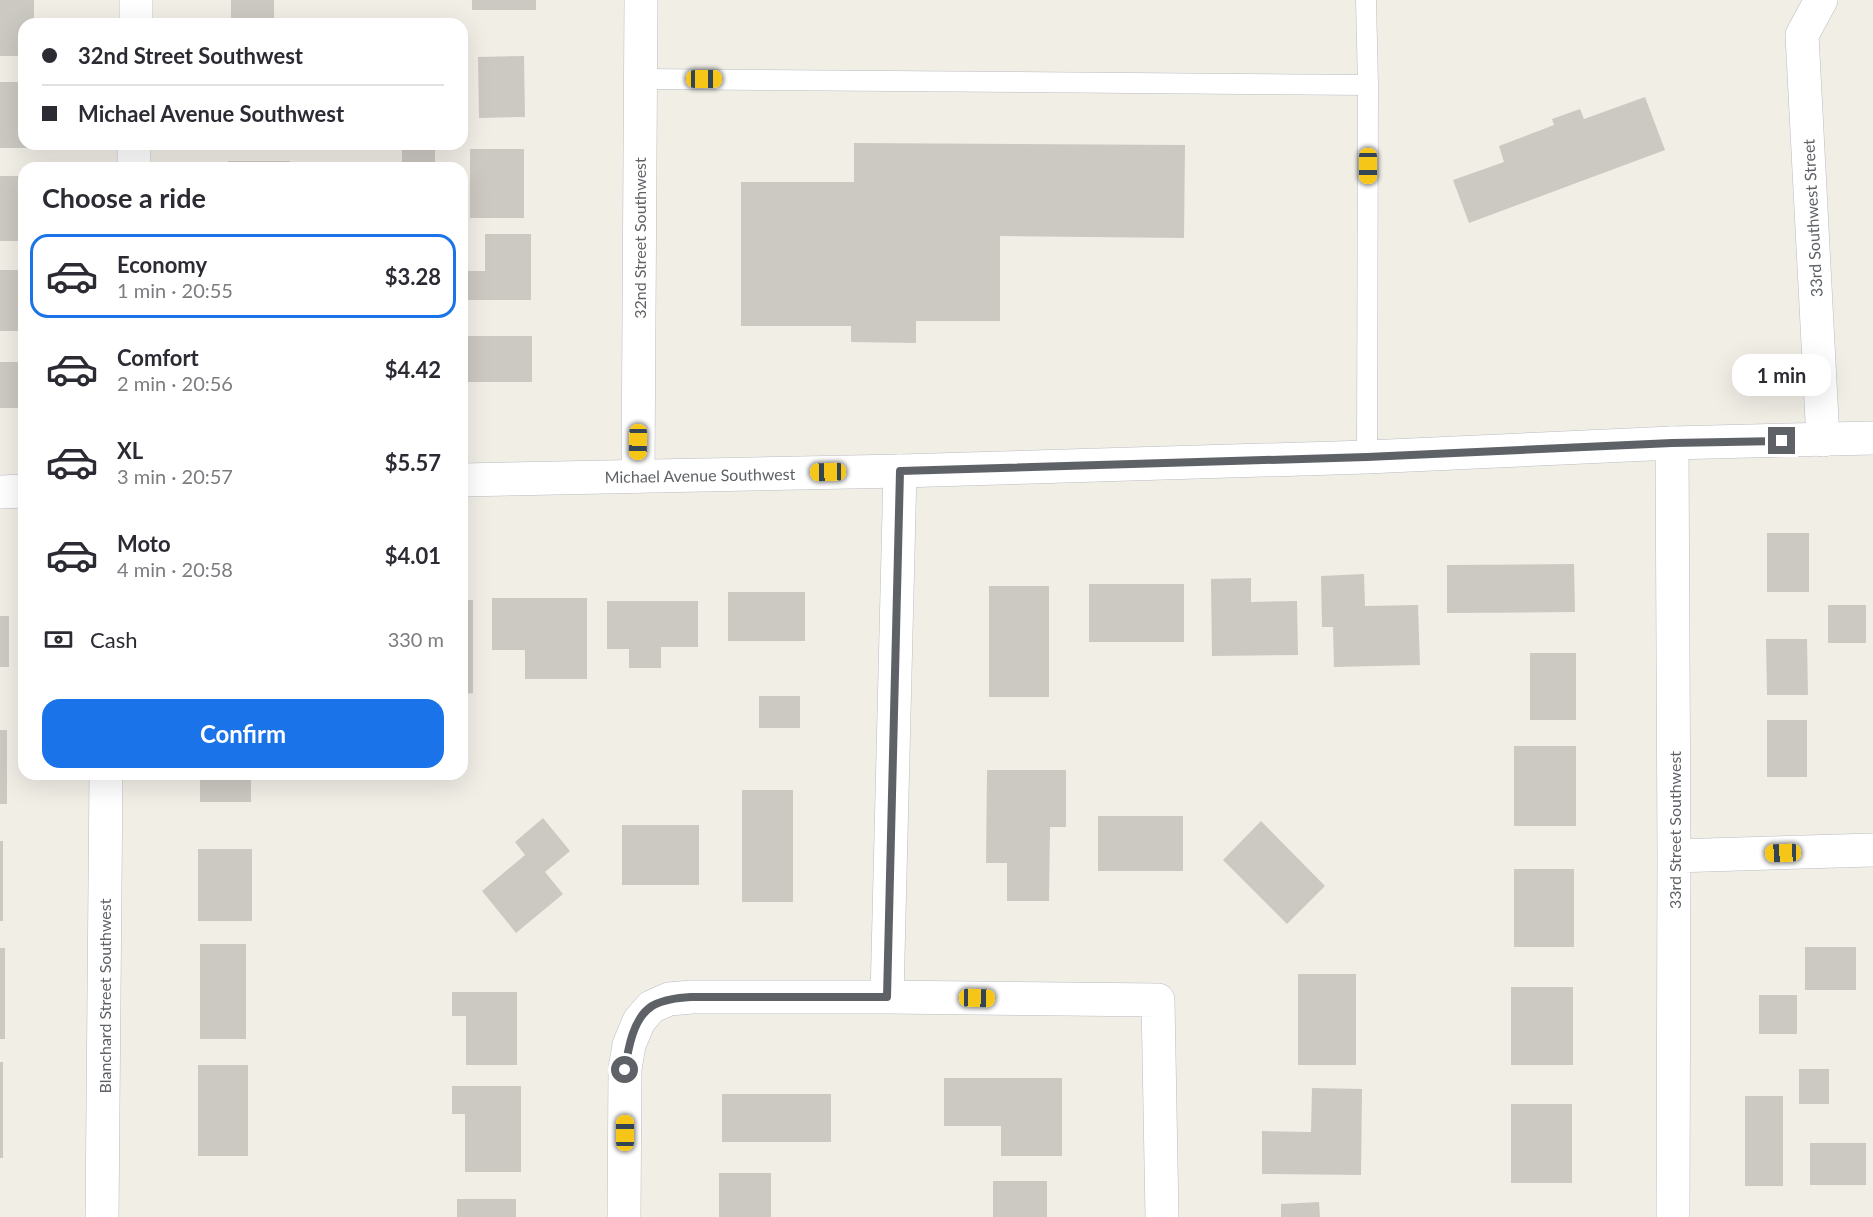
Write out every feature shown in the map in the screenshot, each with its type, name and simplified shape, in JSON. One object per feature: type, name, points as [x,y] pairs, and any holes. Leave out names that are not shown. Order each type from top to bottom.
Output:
[{"type":"street","points":[[136,0],[136,18]]},
{"type":"street","name":"32nd Street Southwest","points":[[638,476],[641,0]]},
{"type":"street","name":"33rd Southwest Street","points":[[1821,0],[1802,35],[1823,440]]},
{"type":"street","name":"Michael Avenue Southwest","points":[[468,480],[900,471],[1367,457],[1672,443],[1873,438]]},
{"type":"street","name":"33rd Street Southwest","points":[[1672,443],[1673,1217]]},
{"type":"street","points":[[887,997],[900,471]]},
{"type":"street","points":[[0,492],[18,491]]},
{"type":"street","name":"Blanchard Street Southwest","points":[[102,1217],[106,780]]},
{"type":"street","points":[[1674,856],[1873,850]]},
{"type":"street","points":[[624,1217],[625,1070],[629,1045],[639,1021],[651,1007],[669,999],[692,997],[1158,1000],[1162,1217]]},
{"type":"lane","points":[[1366,0],[1368,85],[1367,457]]},
{"type":"lane","points":[[640,79],[1368,85]]},
{"type":"building","points":[[0,0],[34,0],[34,18],[18,18],[18,56],[0,56]]},
{"type":"building","points":[[231,0],[274,0],[274,18],[231,18]]},
{"type":"building","points":[[472,0],[536,0],[536,10],[472,10]]},
{"type":"building","points":[[524,56],[525,117],[479,118],[478,57]]},
{"type":"building","points":[[0,82],[18,82],[18,148],[0,148]]},
{"type":"building","points":[[1645,97],[1665,150],[1469,223],[1453,180],[1504,162],[1499,146],[1554,125],[1552,119],[1580,109],[1584,119]]},
{"type":"building","points":[[854,143],[1185,145],[1184,238],[1000,236],[1000,321],[916,321],[916,343],[851,342],[851,326],[741,326],[741,182],[854,182]]},
{"type":"building","points":[[470,149],[524,149],[524,218],[470,218]]},
{"type":"building","points":[[402,150],[435,150],[435,162],[402,162]]},
{"type":"building","points":[[228,161],[290,161],[290,162]]},
{"type":"building","points":[[0,176],[18,176],[18,241],[0,241]]},
{"type":"building","points":[[485,234],[531,234],[531,300],[468,300],[468,271],[485,271]]},
{"type":"building","points":[[0,270],[18,270],[18,331],[0,331]]},
{"type":"building","points":[[468,336],[532,336],[532,382],[468,382]]},
{"type":"building","points":[[0,362],[18,362],[18,408],[0,408]]},
{"type":"building","points":[[1767,533],[1809,533],[1809,592],[1767,592]]},
{"type":"building","points":[[1574,564],[1575,612],[1447,613],[1447,565]]},
{"type":"building","points":[[1364,574],[1365,606],[1418,605],[1420,665],[1334,667],[1333,627],[1322,627],[1321,576]]},
{"type":"building","points":[[1251,578],[1251,602],[1297,601],[1298,655],[1212,656],[1211,579]]},
{"type":"building","points":[[1089,584],[1184,584],[1184,642],[1089,642]]},
{"type":"building","points":[[989,586],[1049,586],[1049,697],[989,697]]},
{"type":"building","points":[[728,592],[805,592],[805,641],[728,641]]},
{"type":"building","points":[[492,598],[587,598],[587,679],[525,679],[525,650],[492,650]]},
{"type":"building","points":[[468,600],[473,600],[473,693],[468,693]]},
{"type":"building","points":[[607,601],[698,601],[698,647],[661,647],[661,668],[629,668],[629,649],[607,649]]},
{"type":"building","points":[[1828,605],[1866,605],[1866,643],[1828,643]]},
{"type":"building","points":[[0,616],[9,616],[9,667],[0,667]]},
{"type":"building","points":[[1766,639],[1807,639],[1808,695],[1767,695]]},
{"type":"building","points":[[1530,653],[1576,653],[1576,720],[1530,720]]},
{"type":"building","points":[[759,696],[800,696],[800,728],[759,728]]},
{"type":"building","points":[[1767,720],[1807,720],[1807,777],[1767,777]]},
{"type":"building","points":[[0,730],[7,730],[7,804],[0,804]]},
{"type":"building","points":[[1514,746],[1576,746],[1576,826],[1514,826]]},
{"type":"building","points":[[987,770],[1066,770],[1066,827],[1050,827],[1049,901],[1007,901],[1007,863],[986,863]]},
{"type":"building","points":[[200,780],[251,780],[251,802],[200,802]]},
{"type":"building","points":[[742,790],[793,790],[793,902],[742,902]]},
{"type":"building","points":[[1098,816],[1183,816],[1183,871],[1098,871]]},
{"type":"building","points":[[543,818],[570,851],[545,872],[563,894],[516,933],[482,891],[525,855],[515,842]]},
{"type":"building","points":[[1261,821],[1325,886],[1287,924],[1223,860]]},
{"type":"building","points":[[622,825],[699,825],[699,885],[622,885]]},
{"type":"building","points":[[0,841],[3,841],[3,921],[0,921]]},
{"type":"building","points":[[198,849],[252,849],[252,921],[198,921]]},
{"type":"building","points":[[1514,869],[1574,869],[1574,947],[1514,947]]},
{"type":"building","points":[[200,944],[246,944],[246,1039],[200,1039]]},
{"type":"building","points":[[1805,947],[1856,947],[1856,990],[1805,990]]},
{"type":"building","points":[[0,948],[5,948],[5,1039],[0,1039]]},
{"type":"building","points":[[1298,974],[1356,974],[1356,1065],[1298,1065]]},
{"type":"building","points":[[1511,987],[1573,987],[1573,1065],[1511,1065]]},
{"type":"building","points":[[452,992],[517,992],[517,1065],[466,1065],[466,1016],[452,1016]]},
{"type":"building","points":[[1759,995],[1797,995],[1797,1034],[1759,1034]]},
{"type":"building","points":[[0,1062],[3,1062],[3,1158],[0,1158]]},
{"type":"building","points":[[198,1065],[248,1065],[248,1156],[198,1156]]},
{"type":"building","points":[[1799,1069],[1829,1069],[1829,1104],[1799,1104]]},
{"type":"building","points":[[944,1078],[1062,1078],[1062,1156],[1001,1156],[1001,1126],[944,1126]]},
{"type":"building","points":[[452,1086],[521,1086],[521,1172],[465,1172],[465,1114],[452,1114]]},
{"type":"building","points":[[1312,1088],[1362,1089],[1361,1175],[1262,1174],[1262,1131],[1311,1132]]},
{"type":"building","points":[[722,1094],[831,1094],[831,1142],[722,1142]]},
{"type":"building","points":[[1745,1096],[1783,1096],[1783,1186],[1745,1186]]},
{"type":"building","points":[[1511,1104],[1572,1104],[1572,1183],[1511,1183]]},
{"type":"building","points":[[1810,1143],[1866,1143],[1866,1185],[1810,1185]]},
{"type":"building","points":[[719,1173],[771,1173],[771,1217],[719,1217]]},
{"type":"building","points":[[993,1181],[1047,1181],[1047,1217],[993,1217]]},
{"type":"building","points":[[457,1199],[516,1199],[516,1217],[457,1217]]},
{"type":"building","points":[[1319,1202],[1320,1217],[1281,1217],[1281,1204]]},
{"type":"route","points":[[625,1070],[629,1045],[639,1021],[651,1007],[669,999],[887,997],[900,471],[1367,457],[1672,443],[1782,441]]}]
